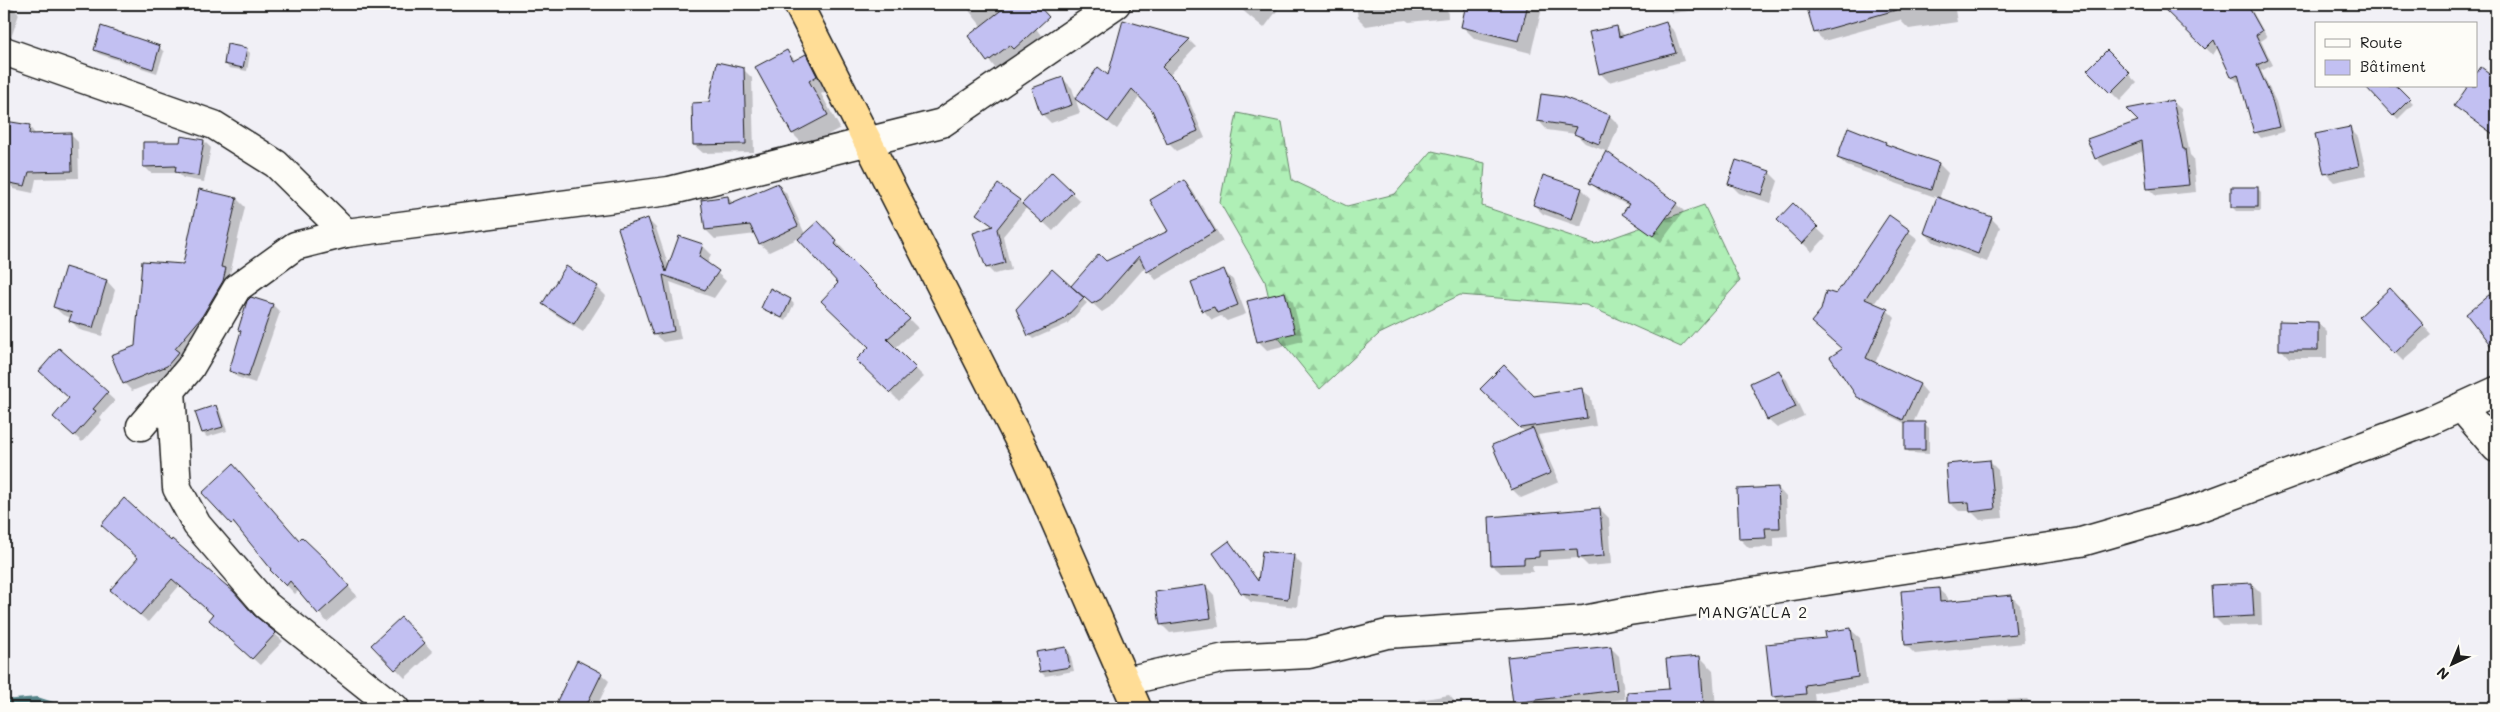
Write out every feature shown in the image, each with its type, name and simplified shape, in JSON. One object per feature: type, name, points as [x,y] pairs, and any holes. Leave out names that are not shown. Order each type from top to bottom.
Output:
[{"type":"highway","points":[[798,4],[1024,450],[1137,708]]},
{"type":"street","points":[[141,426],[190,368],[237,288],[294,246],[346,233],[670,191],[942,123],[1116,4]]},
{"type":"street","points":[[4,51],[214,125],[276,164],[346,233]]},
{"type":"street","points":[[171,390],[177,488],[197,525],[266,605],[395,708]]},
{"type":"street","points":[[1126,681],[1224,658],[1309,654],[1387,634],[1584,620],[1629,611],[2082,542],[2195,509],[2428,422],[2496,391]]},
{"type":"street","points":[[2462,407],[2496,448]]},
{"type":"green space","points":[[1237,113],[1282,122],[1292,180],[1347,206],[1395,194],[1432,151],[1485,163],[1482,206],[1595,244],[1704,205],[1740,281],[1681,347],[1586,305],[1460,295],[1379,334],[1320,389],[1278,337],[1265,281],[1220,203]]},
{"type":"building","points":[[1009,4],[1037,4],[1049,17],[1014,49],[1010,45],[987,62],[968,36]]},
{"type":"building","points":[[1466,4],[1528,4],[1519,41],[1461,27]]},
{"type":"building","points":[[1806,4],[1895,4],[1896,10],[1814,33]]},
{"type":"building","points":[[2159,4],[2247,4],[2262,31],[2256,35],[2268,60],[2257,65],[2271,97],[2279,127],[2254,133],[2238,74],[2231,77],[2214,40],[2205,49]]},
{"type":"building","points":[[1123,20],[1190,39],[1162,67],[1178,83],[1198,131],[1167,144],[1152,110],[1132,89],[1108,122],[1075,99],[1098,67],[1108,75]]},
{"type":"building","points":[[1666,22],[1676,53],[1599,74],[1589,32],[1617,26],[1619,37]]},
{"type":"building","points":[[101,26],[160,46],[153,69],[94,50]]},
{"type":"building","points":[[227,44],[247,48],[243,68],[224,64]]},
{"type":"building","points":[[787,50],[793,61],[806,54],[817,76],[809,81],[828,115],[792,134],[755,67]]},
{"type":"building","points":[[2107,50],[2130,73],[2110,93],[2087,70]]},
{"type":"building","points":[[717,62],[744,68],[746,144],[693,145],[692,103],[709,102]]},
{"type":"building","points":[[2481,67],[2496,78],[2496,136],[2454,106],[2467,88],[2478,88],[2478,71]]},
{"type":"building","points":[[1063,77],[1072,105],[1041,115],[1032,88]]},
{"type":"building","points":[[2367,88],[2399,88],[2410,99],[2393,116]]},
{"type":"building","points":[[1541,94],[1563,97],[1610,115],[1599,144],[1574,134],[1577,127],[1537,121]]},
{"type":"building","points":[[2173,100],[2183,149],[2185,149],[2189,185],[2147,189],[2142,141],[2095,159],[2087,139],[2138,121],[2126,109]]},
{"type":"building","points":[[5,121],[30,125],[29,134],[71,133],[72,171],[29,172],[25,186],[5,182],[8,166],[4,165]]},
{"type":"building","points":[[1848,127],[1886,142],[1885,144],[1939,163],[1931,190],[1837,158]]},
{"type":"building","points":[[2350,127],[2359,166],[2324,174],[2315,134]]},
{"type":"building","points":[[181,136],[204,140],[198,176],[175,172],[176,166],[143,167],[143,142],[180,142]]},
{"type":"building","points":[[1606,151],[1677,203],[1653,236],[1622,214],[1629,204],[1589,183]]},
{"type":"building","points":[[1736,160],[1770,171],[1762,195],[1728,184]]},
{"type":"building","points":[[1052,172],[1073,192],[1043,223],[1022,204]]},
{"type":"building","points":[[1543,175],[1582,188],[1572,219],[1533,205]]},
{"type":"building","points":[[1184,180],[1215,231],[1147,272],[1139,256],[1101,299],[1092,304],[1071,286],[1099,254],[1106,261],[1168,231],[1150,200]]},
{"type":"building","points":[[778,183],[798,226],[759,244],[750,225],[705,230],[701,200],[728,196],[729,204]]},
{"type":"building","points":[[998,184],[1020,200],[997,229],[1005,263],[986,268],[973,233],[993,226],[976,214]]},
{"type":"building","points":[[2231,187],[2258,187],[2258,207],[2231,207]]},
{"type":"building","points":[[199,189],[237,198],[221,267],[226,268],[223,281],[201,318],[175,349],[179,352],[167,366],[123,384],[111,355],[135,346],[142,261],[183,264]]},
{"type":"building","points":[[1937,197],[1992,217],[1978,254],[1924,233]]},
{"type":"building","points":[[1793,203],[1818,227],[1802,244],[1777,220]]},
{"type":"building","points":[[1889,215],[1910,230],[1865,299],[1888,309],[1866,358],[1920,384],[1903,420],[1857,397],[1830,357],[1842,349],[1811,322],[1821,310],[1826,291],[1836,294]]},
{"type":"building","points":[[648,218],[666,272],[679,236],[703,244],[699,257],[719,271],[705,290],[663,275],[674,331],[653,335],[618,228]]},
{"type":"building","points":[[818,221],[837,241],[835,244],[910,319],[887,339],[916,368],[890,393],[856,360],[869,347],[821,301],[838,283],[798,239]]},
{"type":"building","points":[[566,266],[598,286],[574,324],[542,304]]},
{"type":"building","points":[[65,267],[107,280],[93,328],[69,321],[72,313],[53,307]]},
{"type":"building","points":[[1052,269],[1084,298],[1063,320],[1028,336],[1016,309]]},
{"type":"building","points":[[1224,269],[1238,305],[1217,313],[1214,307],[1202,311],[1191,282]]},
{"type":"building","points":[[770,288],[791,299],[782,318],[761,308]]},
{"type":"building","points":[[2390,288],[2424,325],[2394,354],[2359,317]]},
{"type":"building","points":[[2496,289],[2496,352],[2466,314]]},
{"type":"building","points":[[1285,292],[1295,333],[1257,342],[1247,301]]},
{"type":"building","points":[[251,297],[273,304],[248,377],[229,371],[241,331],[238,330],[247,301]]},
{"type":"building","points":[[2279,321],[2318,322],[2318,350],[2279,350]]},
{"type":"building","points":[[59,348],[108,392],[93,409],[96,411],[74,436],[53,417],[69,398],[39,371]]},
{"type":"building","points":[[1504,365],[1534,396],[1582,388],[1587,418],[1520,428],[1480,389]]},
{"type":"building","points":[[1779,370],[1796,407],[1767,420],[1750,383]]},
{"type":"building","points":[[216,405],[223,427],[202,433],[195,412]]},
{"type":"building","points":[[1905,422],[1925,422],[1925,450],[1905,450]]},
{"type":"building","points":[[1533,428],[1551,473],[1511,490],[1492,445]]},
{"type":"building","points":[[1990,460],[1995,509],[1970,512],[1969,502],[1949,503],[1946,464]]},
{"type":"building","points":[[233,464],[299,540],[302,537],[349,586],[318,614],[290,581],[286,586],[270,570],[233,522],[231,524],[202,493]]},
{"type":"building","points":[[1778,487],[1780,528],[1765,528],[1766,538],[1739,539],[1737,489]]},
{"type":"building","points":[[124,498],[171,541],[172,539],[234,592],[254,615],[276,633],[252,659],[209,620],[213,615],[172,579],[140,615],[110,590],[138,558],[101,525]]},
{"type":"building","points":[[1600,508],[1604,556],[1578,558],[1577,549],[1539,551],[1539,557],[1524,558],[1524,564],[1491,565],[1489,517]]},
{"type":"building","points":[[1229,541],[1258,581],[1262,551],[1294,555],[1288,599],[1241,593],[1213,553]]},
{"type":"building","points":[[2252,583],[2254,616],[2213,618],[2211,585]]},
{"type":"building","points":[[1206,585],[1211,618],[1160,625],[1155,592]]},
{"type":"building","points":[[1939,588],[1940,602],[2012,595],[2016,634],[1905,645],[1901,591]]},
{"type":"building","points":[[401,617],[425,643],[395,670],[371,645]]},
{"type":"building","points":[[1851,628],[1858,677],[1805,685],[1806,694],[1772,697],[1766,644],[1826,638],[1825,632]]},
{"type":"building","points":[[1611,646],[1617,690],[1513,703],[1507,657]]},
{"type":"building","points":[[1066,647],[1070,667],[1040,672],[1036,652]]},
{"type":"building","points":[[1700,656],[1704,708],[1627,708],[1627,692],[1669,689],[1666,659]]},
{"type":"building","points":[[577,660],[602,673],[585,708],[567,708],[556,703]]},
{"type":"waterway","points":[[4,704],[37,701],[59,708]]},
{"type":"district","name":"MANGALLA 2","points":[[1753,612]]}]
